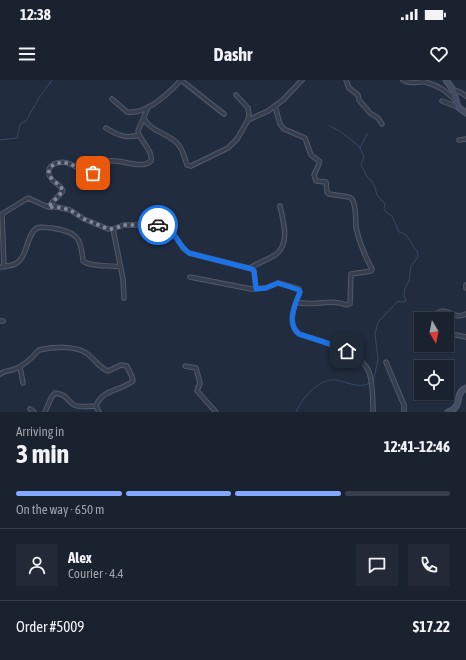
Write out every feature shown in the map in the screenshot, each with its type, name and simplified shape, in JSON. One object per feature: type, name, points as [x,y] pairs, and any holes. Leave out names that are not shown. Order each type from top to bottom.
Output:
[{"type":"main road","points":[[446,80],[453,90],[458,107],[466,113]]},
{"type":"main road","points":[[452,411],[457,406],[461,390],[466,388]]},
{"type":"street","points":[[112,99],[127,112],[134,112],[159,101],[181,80],[224,114]]},
{"type":"street","points":[[144,119],[154,130],[176,142],[184,154],[188,166],[193,165],[231,146],[248,120],[268,111],[275,106],[283,100],[302,80]]},
{"type":"street","points":[[346,80],[349,88],[358,95],[359,100],[370,113],[378,118],[382,124]]},
{"type":"street","points":[[403,80],[406,82],[424,82],[435,85],[443,89],[456,101]]},
{"type":"street","points":[[453,90],[466,96]]},
{"type":"street","points":[[236,96],[248,108],[248,120]]},
{"type":"street","points":[[442,101],[458,107]]},
{"type":"street","points":[[275,106],[281,126],[284,129],[305,138],[311,155],[319,161],[314,175],[316,181],[326,182],[327,192],[329,194],[352,198],[356,227],[360,242],[372,269],[371,271],[351,274],[350,304],[347,305],[328,302],[304,305],[296,302]]},
{"type":"street","points":[[48,207],[63,191],[60,185],[53,181],[49,172],[50,167],[56,164],[64,162],[86,172],[96,173],[99,172],[100,165],[104,162],[123,161],[146,164],[151,161],[152,157],[139,135],[139,128],[148,107]]},
{"type":"street","points":[[106,128],[118,135],[126,137],[139,135]]},
{"type":"street","points":[[459,140],[466,139]]},
{"type":"street","points":[[120,267],[87,264],[83,262],[82,247],[79,239],[67,231],[47,227],[36,229],[32,234],[20,260],[15,264],[2,267],[2,214],[28,198],[48,207],[57,207],[70,210],[84,219],[108,229],[113,229],[124,225],[164,225],[173,233],[183,248],[189,253],[250,268],[254,271],[256,289]]},
{"type":"street","points":[[250,268],[273,256],[282,249],[285,229],[280,206]]},
{"type":"street","points":[[113,229],[123,279],[124,298]]},
{"type":"street","points":[[190,277],[244,288],[266,288],[278,283],[299,290],[300,292],[293,313],[292,322],[295,332],[347,351],[359,359],[368,372],[374,412]]},
{"type":"street","points":[[439,312],[445,310],[449,312]]},
{"type":"street","points":[[454,315],[462,316],[466,314]]},
{"type":"street","points":[[454,334],[466,337]]},
{"type":"street","points":[[0,374],[4,371],[13,370],[20,367],[39,350],[66,347],[76,348],[86,353],[102,368],[108,371],[121,365],[125,365],[133,379],[131,383],[102,397],[96,406]]},
{"type":"street","points":[[386,362],[404,405],[404,412]]},
{"type":"street","points":[[185,366],[196,368],[200,383],[197,392],[216,412]]},
{"type":"street","points":[[20,367],[23,383]]},
{"type":"street","points":[[45,412],[51,398],[55,393],[64,395],[74,405],[96,406]]},
{"type":"street","points":[[96,406],[99,412]]},
{"type":"street","points":[[30,409],[34,412]]},
{"type":"waterway","points":[[0,140],[17,138],[20,124],[26,121],[39,98],[52,80]]},
{"type":"waterway","points":[[330,126],[341,132],[360,147]]},
{"type":"waterway","points":[[367,134],[360,148],[364,157],[361,165],[367,176],[374,184],[377,195],[385,204],[384,209],[392,216],[399,232],[405,234],[411,242],[417,251],[418,257],[411,266],[409,281],[405,288],[404,295],[406,301],[398,301],[378,322],[375,334],[378,360],[373,382]]},
{"type":"waterway","points":[[296,412],[307,395],[323,382],[336,380],[362,385],[370,383]]},
{"type":"way so far","points":[[93,173],[86,172],[64,162],[50,167],[49,172],[51,178],[60,185],[63,191],[48,207],[57,207],[70,210],[84,219],[108,229],[113,229],[124,225],[158,225]]},
{"type":"route","points":[[158,225],[164,225],[173,233],[183,248],[189,253],[252,269],[254,271],[256,289],[266,288],[278,283],[299,290],[300,292],[293,313],[292,322],[295,332],[347,351]]}]
